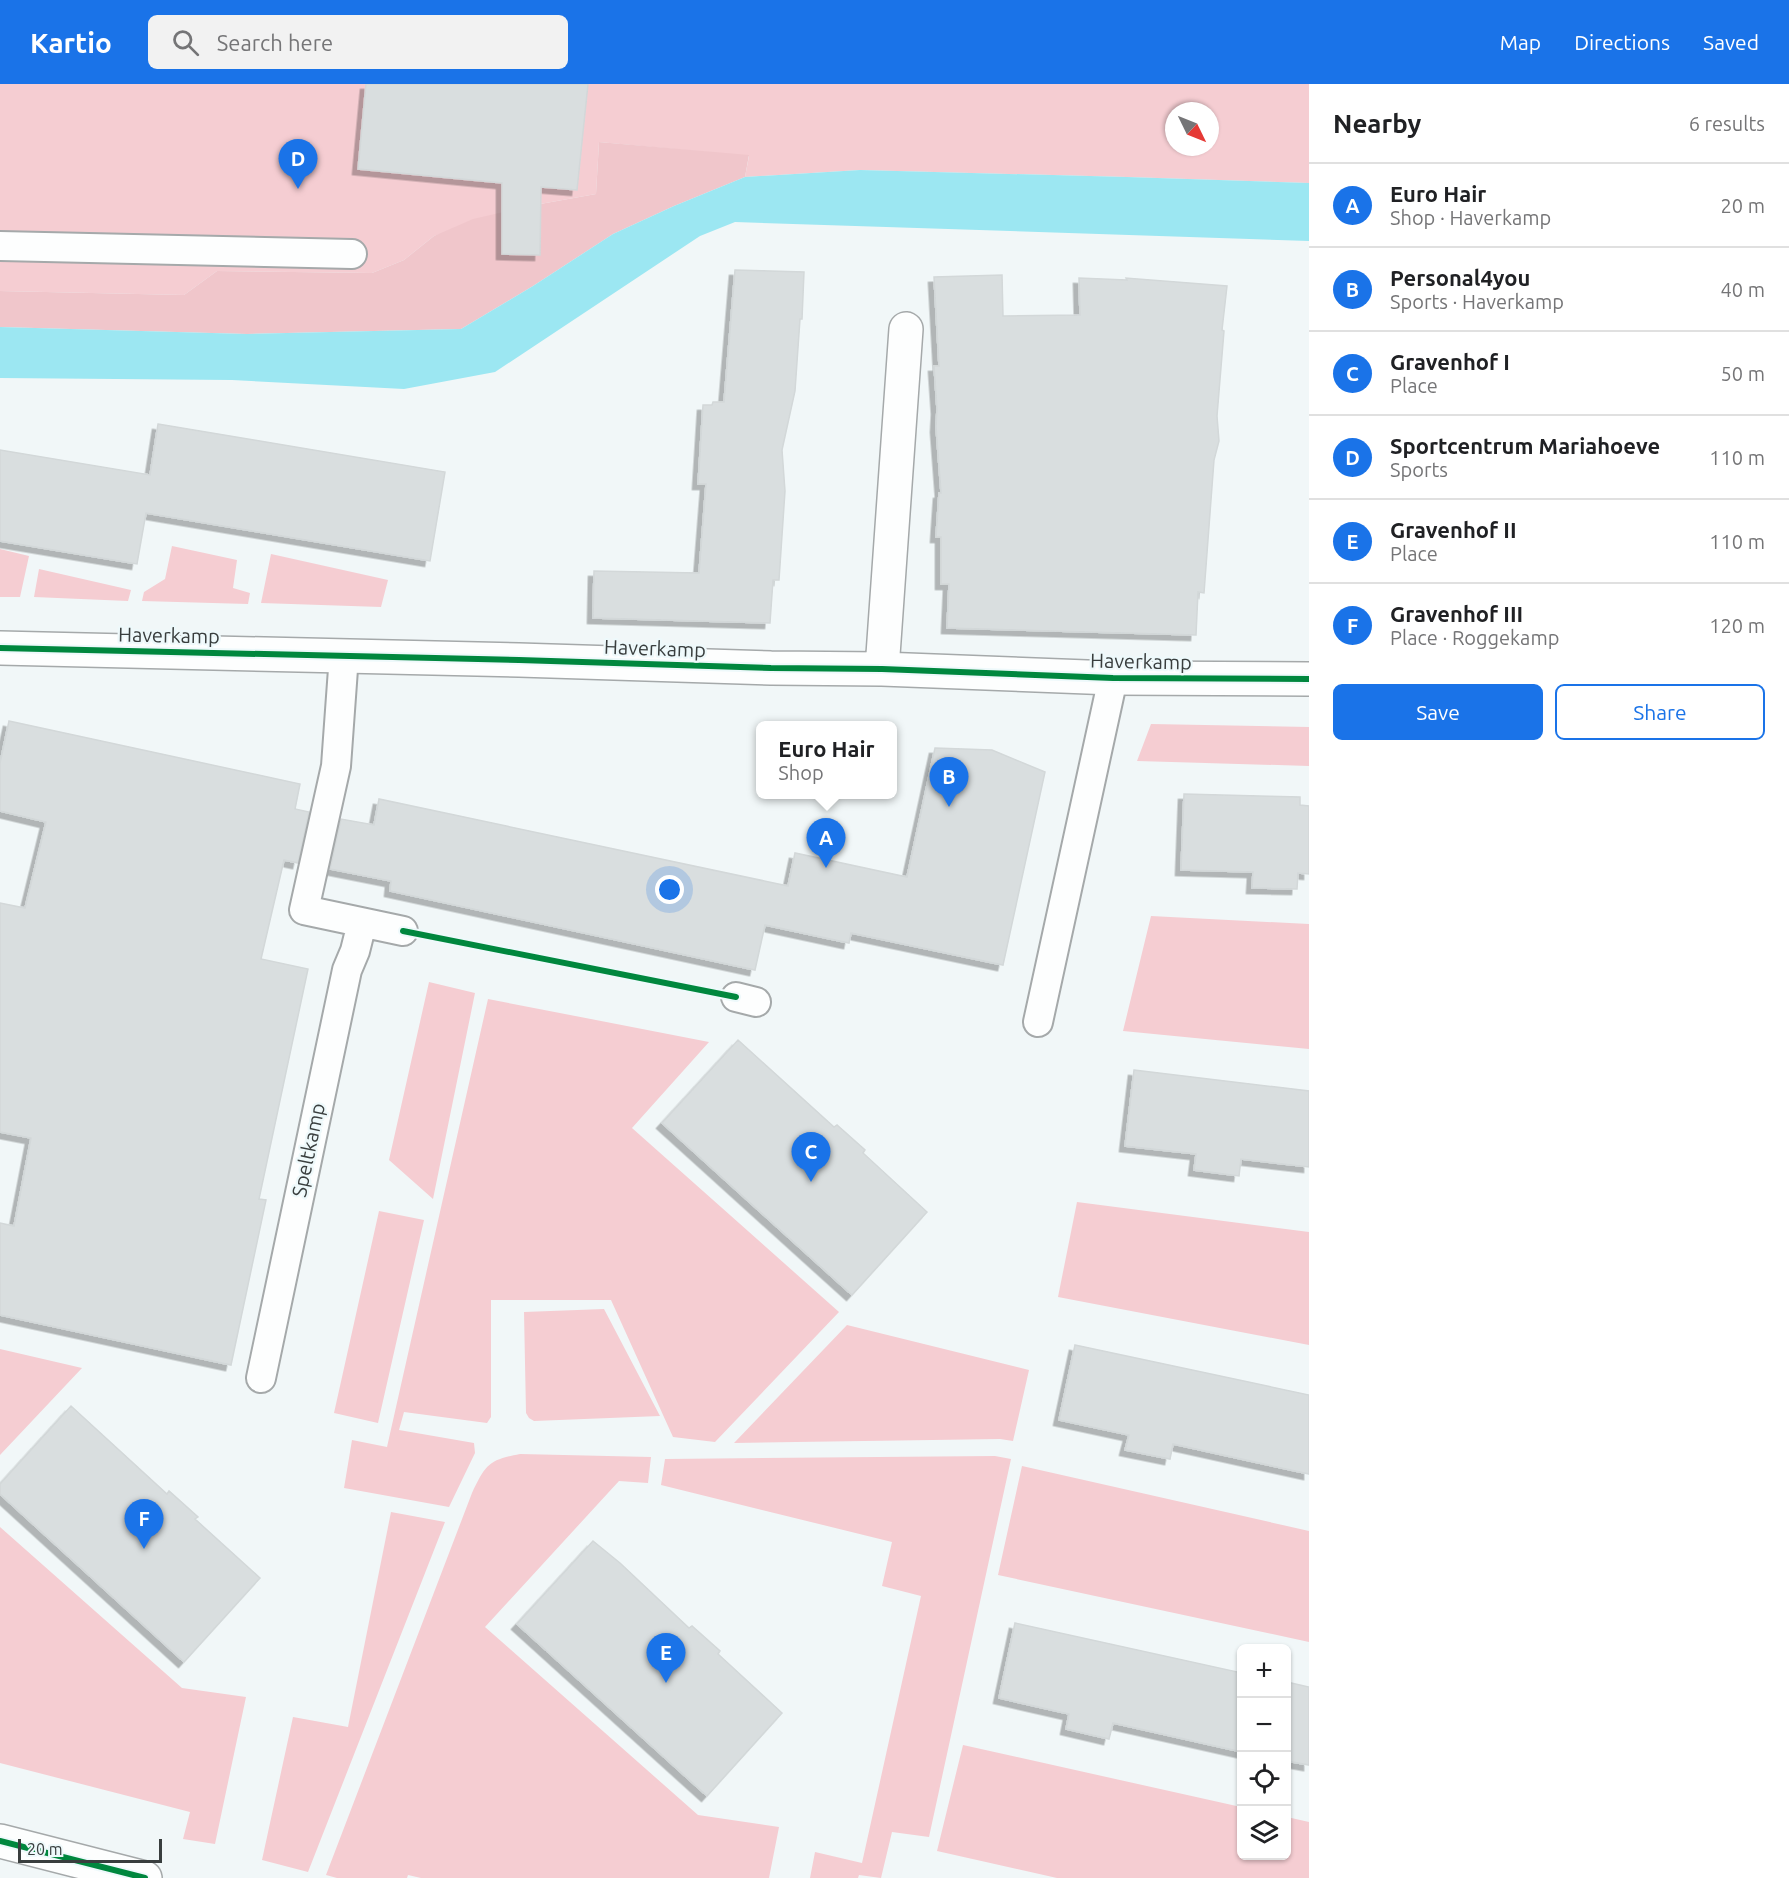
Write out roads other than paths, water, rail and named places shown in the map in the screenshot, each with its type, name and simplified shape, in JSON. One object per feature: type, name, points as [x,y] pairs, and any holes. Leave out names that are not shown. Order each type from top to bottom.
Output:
[{"type":"street","points":[[882,669],[906,328]]},
{"type":"street","name":"Haverkamp","points":[[0,648],[882,669],[1113,678],[1309,679]]},
{"type":"street","points":[[0,1841],[145,1878]]},
{"type":"lane","points":[[0,246],[352,254]]},
{"type":"lane","points":[[344,655],[336,766],[304,910],[403,931]]},
{"type":"lane","name":"Haverkamp","points":[[1038,1022],[1113,678]]},
{"type":"lane","name":"Speltkamp","points":[[261,1378],[347,970],[356,951],[362,923]]},
{"type":"water","points":[[860,170],[1309,183],[1309,241],[735,222],[700,236],[495,372],[404,389],[232,380],[0,378],[0,327],[247,334],[461,329],[613,234],[745,177]]},
{"type":"place","name":"Sportcentrum Mariahoeve","points":[[298,189]]},
{"type":"place","name":"Personal4you","points":[[949,807]]},
{"type":"place","name":"Euro Hair","points":[[826,868]]},
{"type":"place","name":"Gravenhof I","points":[[811,1182]]},
{"type":"place","name":"Gravenhof III","points":[[144,1549]]},
{"type":"place","name":"Gravenhof II","points":[[666,1683]]}]
